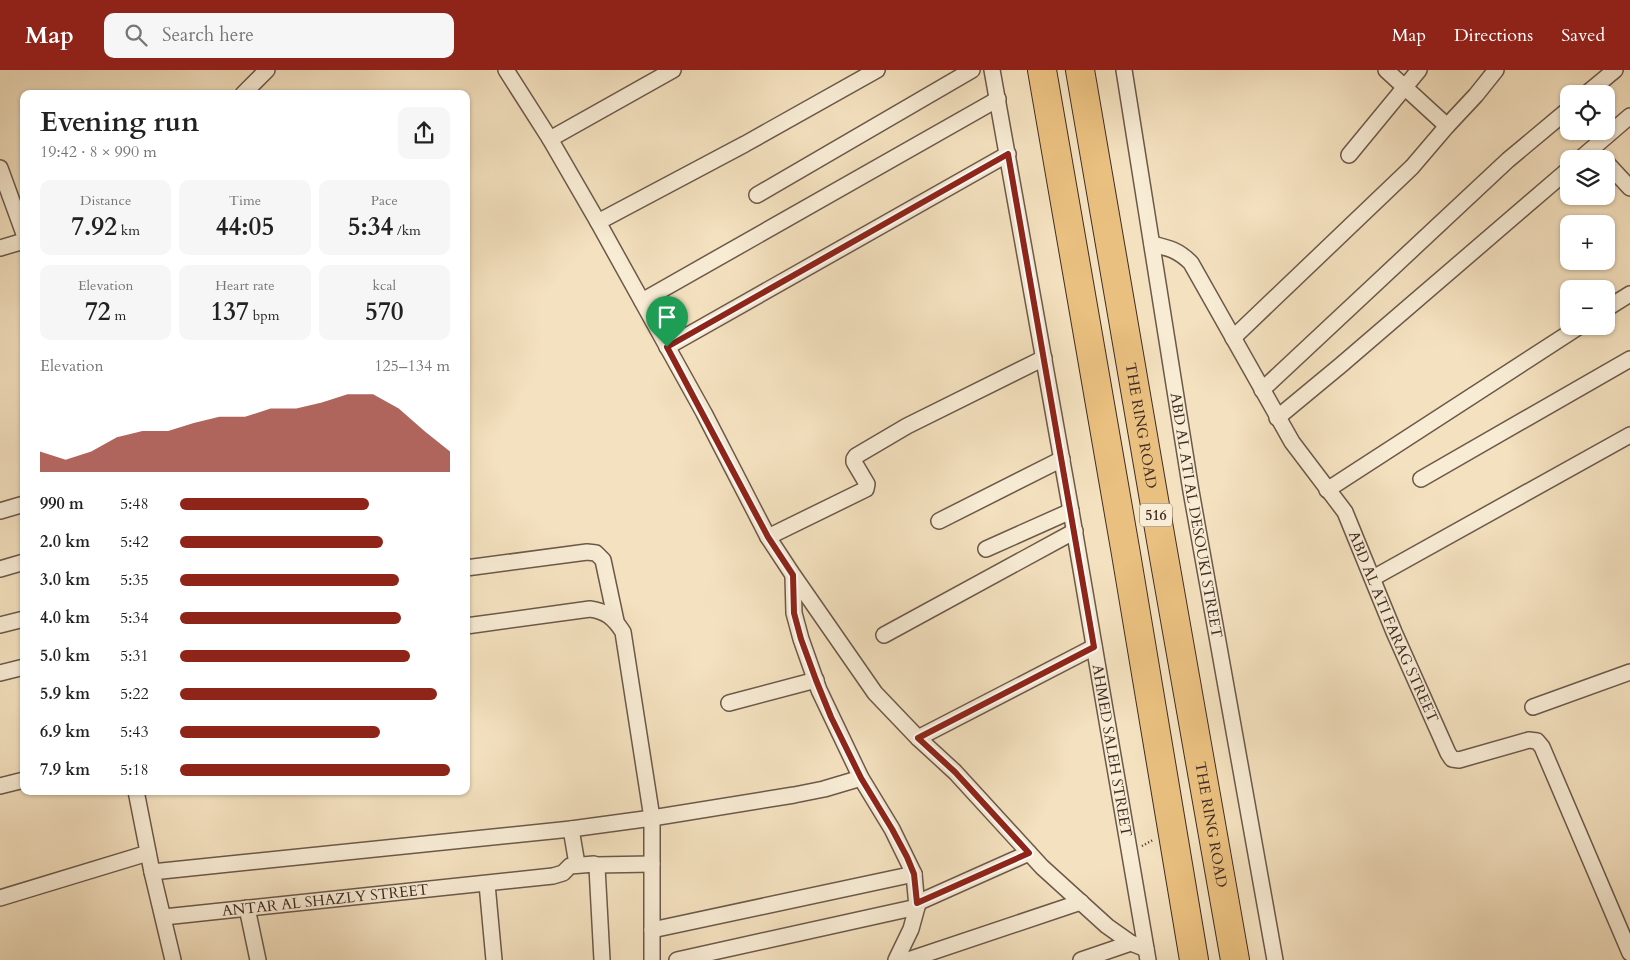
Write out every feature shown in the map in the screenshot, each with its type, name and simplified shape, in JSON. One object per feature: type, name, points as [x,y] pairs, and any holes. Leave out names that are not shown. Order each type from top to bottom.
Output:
[{"type":"highway","name":"516","points":[[1042,70],[1125,545],[1194,960]]},
{"type":"highway","name":"THE RING ROAD","points":[[1080,70],[1235,960]]},
{"type":"street","points":[[247,90],[267,70]]},
{"type":"street","points":[[506,70],[550,138],[598,222],[768,537],[875,693],[918,738],[955,772],[1042,867],[1107,926],[1147,954]]},
{"type":"street","points":[[550,138],[673,70]]},
{"type":"street","points":[[598,222],[745,144],[877,70]]},
{"type":"street","points":[[757,195],[972,70]]},
{"type":"street","name":"AHMED SALEH STREET","points":[[992,70],[1075,531],[1147,954]]},
{"type":"street","name":"ABD AL ATI AL DESOUKI STREET","points":[[1124,70],[1193,501],[1276,960]]},
{"type":"street","points":[[1386,70],[1447,126]]},
{"type":"street","points":[[1348,155],[1419,70]]},
{"type":"street","points":[[1233,338],[1412,167],[1496,70]]},
{"type":"street","points":[[1597,85],[1615,70]]},
{"type":"street","points":[[642,301],[998,99]]},
{"type":"street","points":[[1601,150],[1630,116]]},
{"type":"street","points":[[1262,390],[1508,160],[1560,117]]},
{"type":"street","points":[[667,347],[1008,154]]},
{"type":"street","points":[[0,168],[20,223]]},
{"type":"street","points":[[1615,170],[1628,182]]},
{"type":"street","points":[[1277,418],[1560,177]]},
{"type":"street","points":[[0,248],[20,242]]},
{"type":"street","name":"ABD AL ATI FARAG STREET","points":[[1152,244],[1172,249],[1182,254],[1191,263],[1277,418],[1327,490],[1346,512],[1398,641],[1452,759],[1459,760],[1529,740],[1536,741],[1542,747],[1630,953]]},
{"type":"street","points":[[1615,303],[1630,294]]},
{"type":"street","points":[[1327,490],[1566,335]]},
{"type":"street","points":[[768,537],[866,488],[866,484],[854,462],[856,456],[907,426],[1044,358]]},
{"type":"street","points":[[1421,479],[1630,359]]},
{"type":"street","points":[[1373,578],[1630,435]]},
{"type":"street","points":[[939,521],[1062,459]]},
{"type":"street","points":[[0,511],[20,505]]},
{"type":"street","points":[[986,549],[1071,511]]},
{"type":"street","points":[[884,634],[1075,531]]},
{"type":"street","points":[[470,567],[587,552],[596,553],[604,560],[616,621],[623,632],[652,818],[652,960]]},
{"type":"street","points":[[0,569],[20,563]]},
{"type":"street","points":[[793,575],[794,613],[816,680],[831,717],[861,778],[892,829],[914,874],[917,905],[911,929],[896,960]]},
{"type":"street","points":[[470,625],[590,609],[600,610],[616,621]]},
{"type":"street","points":[[0,625],[20,620]]},
{"type":"street","points":[[918,738],[1094,647]]},
{"type":"street","points":[[0,673],[20,668]]},
{"type":"street","points":[[1533,707],[1630,672]]},
{"type":"street","points":[[728,703],[816,680]]},
{"type":"street","points":[[152,872],[571,829],[794,795],[824,789],[861,778]]},
{"type":"street","points":[[0,786],[20,781]]},
{"type":"street","points":[[137,795],[152,872],[173,960]]},
{"type":"street","points":[[571,829],[576,864],[652,864]]},
{"type":"street","points":[[0,898],[148,853]]},
{"type":"street","points":[[677,960],[917,905],[1029,853]]},
{"type":"street","name":"ANTAR AL SHAZLY STREET","points":[[164,917],[558,875],[576,864]]},
{"type":"street","points":[[596,865],[602,960]]},
{"type":"street","points":[[652,930],[914,874]]},
{"type":"street","points":[[487,884],[494,960]]},
{"type":"street","points":[[908,960],[1081,902]]},
{"type":"street","points":[[248,908],[258,960]]},
{"type":"street","points":[[1081,960],[1131,943]]},
{"type":"route","points":[[1008,154],[1094,647],[918,738],[955,772],[1029,853],[917,903],[914,874],[907,857],[861,778],[831,717],[809,664],[794,613],[793,575],[768,537],[704,413],[667,347],[1008,154]]}]
